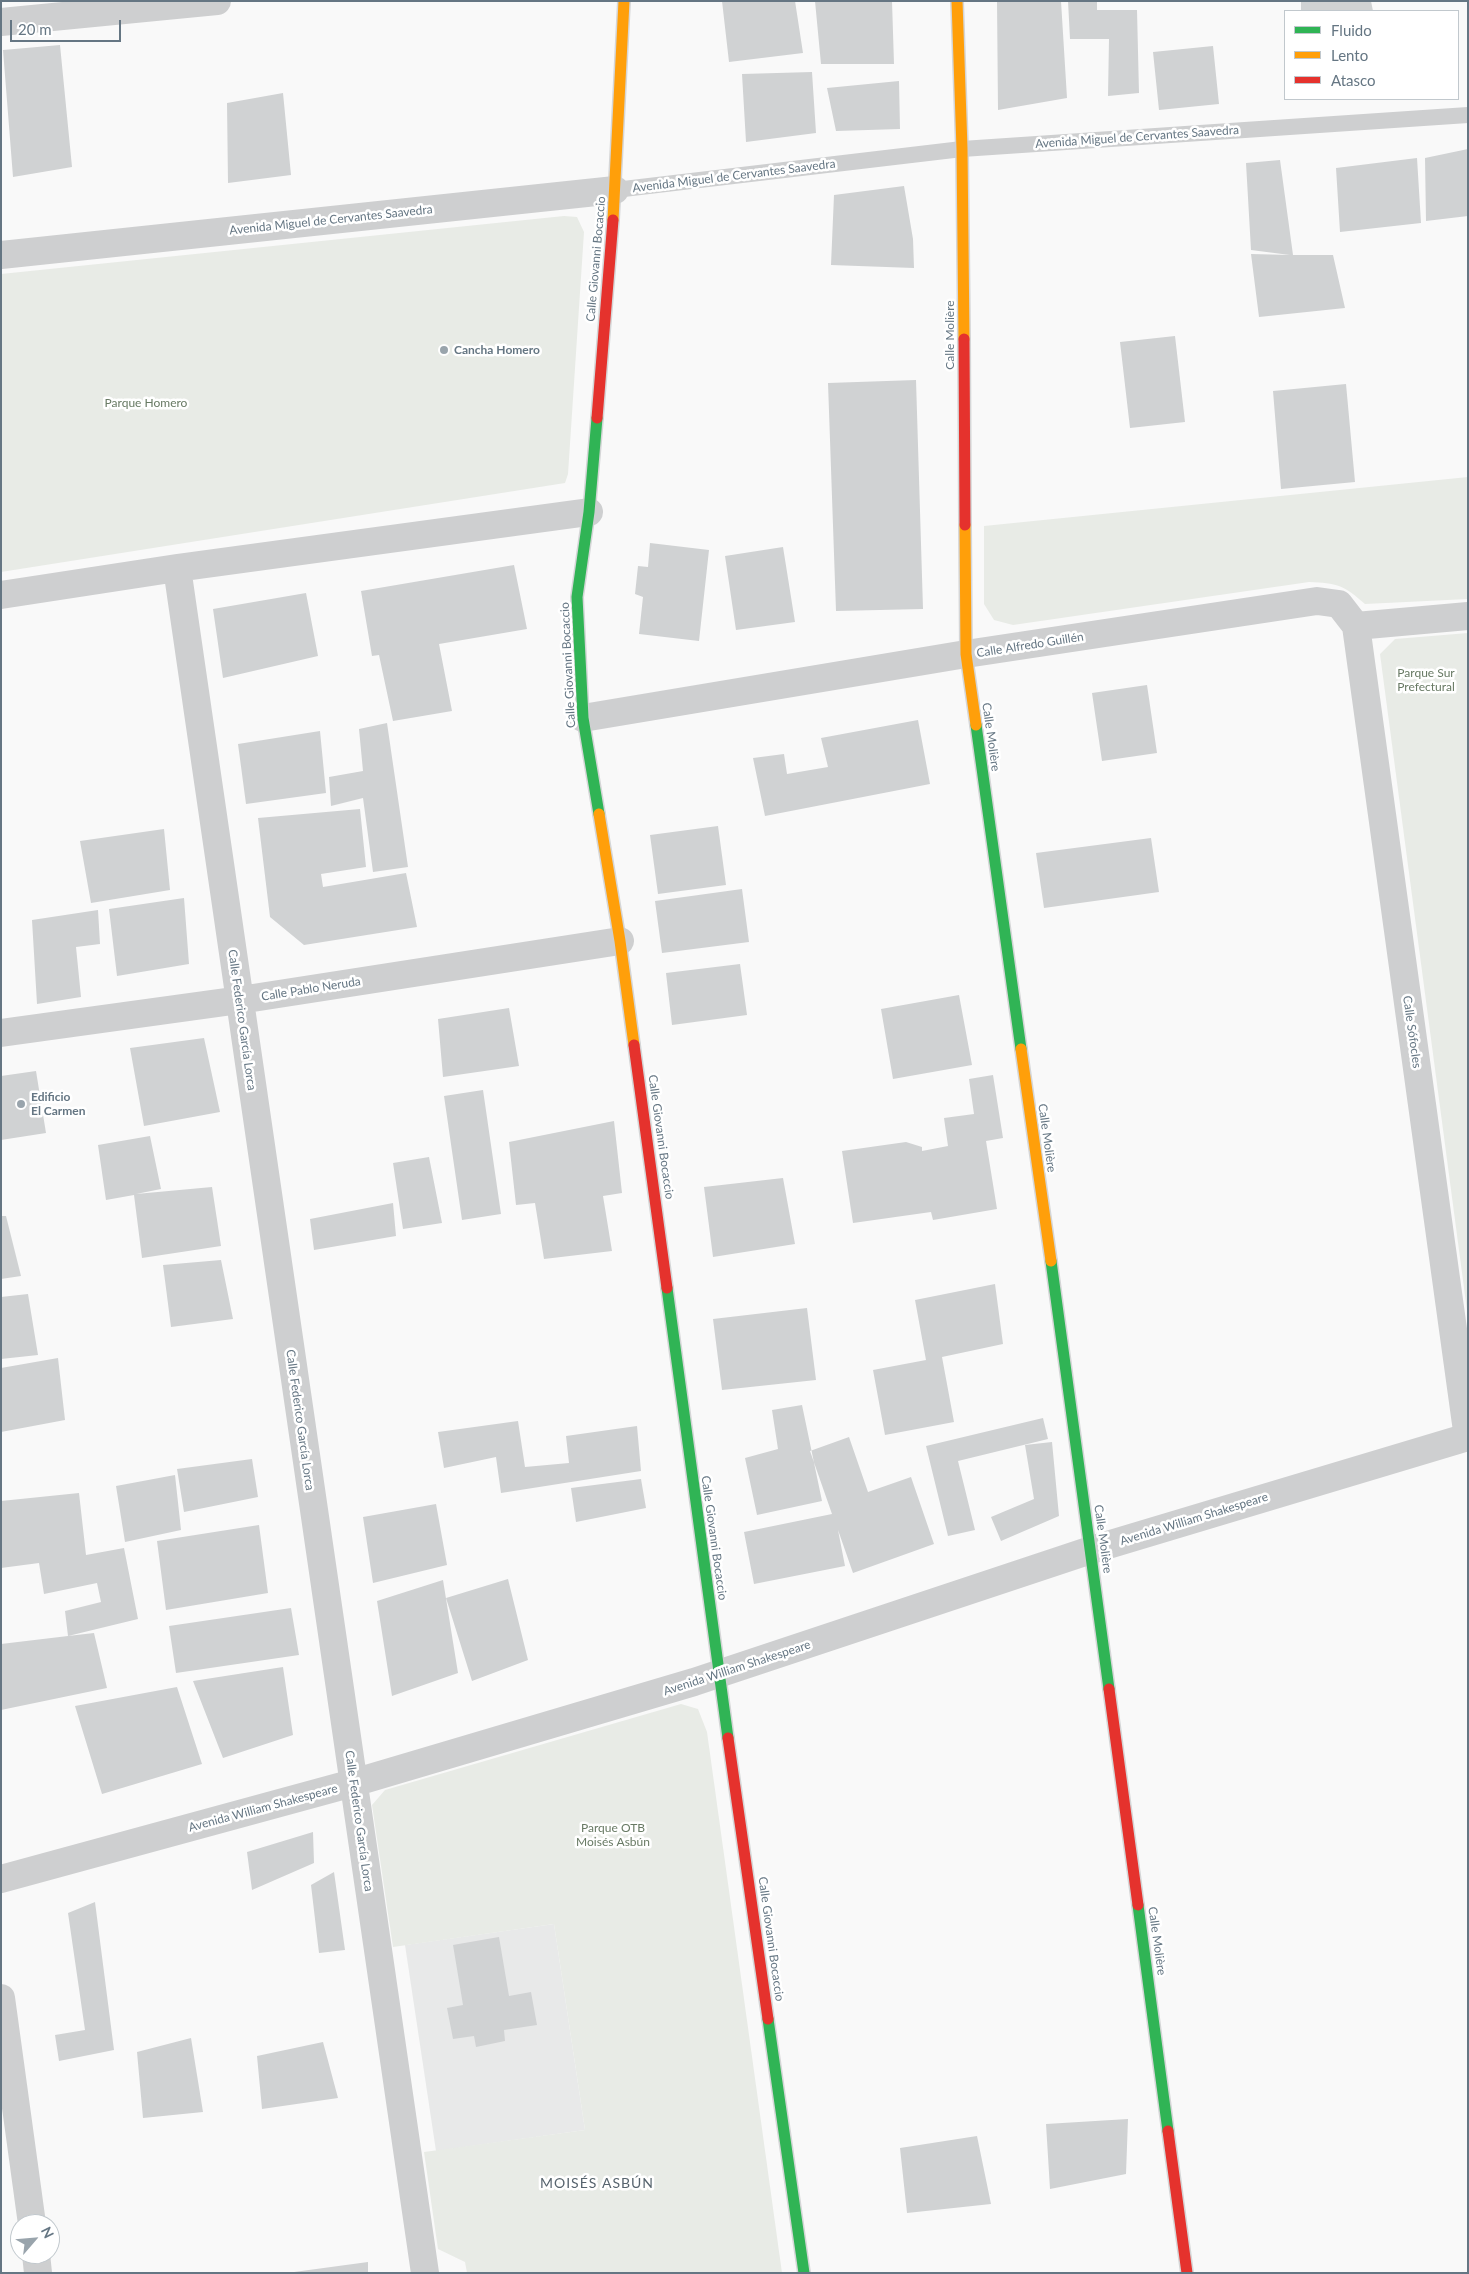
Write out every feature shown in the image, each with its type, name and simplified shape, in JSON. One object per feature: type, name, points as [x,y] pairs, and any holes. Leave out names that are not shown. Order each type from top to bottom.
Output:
[{"type":"street","points":[[1,22],[217,1]]},
{"type":"street","name":"Calle Giovanni Bocaccio","points":[[624,1],[615,190],[589,512],[577,597],[583,718],[620,940],[719,1675],[804,2273]]},
{"type":"street","name":"Calle Molière","points":[[957,1],[962,149],[966,654],[1090,1550],[1187,2273]]},
{"type":"street","name":"Avenida Miguel de Cervantes Saavedra","points":[[1,256],[615,190]]},
{"type":"street","points":[[1,595],[176,568],[589,512]]},
{"type":"street","name":"Calle Federico García Lorca","points":[[176,568],[425,2273]]},
{"type":"street","name":"Calle Alfredo Guillén","points":[[583,718],[966,654],[1317,601],[1339,604],[1356,626]]},
{"type":"street","points":[[1356,626],[1468,616]]},
{"type":"street","name":"Calle Sófocles","points":[[1356,626],[1468,1437]]},
{"type":"street","name":"Calle Pablo Neruda","points":[[1,1033],[240,1000],[620,940]]},
{"type":"street","name":"Avenida William Shakespeare","points":[[1,1879],[353,1783],[719,1675],[1090,1550],[1468,1437]]},
{"type":"street","points":[[1,1998],[31,2214]]},
{"type":"lane","name":"Avenida Miguel de Cervantes Saavedra","points":[[615,190],[962,149],[1468,115]]},
{"type":"shaded area","points":[[554,1924],[585,2130],[436,2151],[405,1945]]},
{"type":"green space","name":"Parque Homero","points":[[564,216],[577,217],[584,232],[568,474],[565,483],[1,572],[1,274]]},
{"type":"green space","points":[[1468,477],[1468,599],[1365,604],[1340,586],[1309,582],[1013,625],[994,620],[984,604],[984,526]]},
{"type":"green space","name":"Parque Sur Prefectural","points":[[1468,633],[1468,1318],[1380,654],[1395,639]]},
{"type":"green space","name":"Parque OTB Moisés Asbún","points":[[681,1704],[698,1709],[707,1732],[782,2273],[467,2273],[465,2262],[438,2249],[424,2152],[585,2130],[554,1924],[393,1947],[372,1805],[385,1790]]},
{"type":"building","points":[[722,1],[795,1],[803,53],[729,62]]},
{"type":"building","points":[[815,1],[892,1],[894,64],[821,64]]},
{"type":"building","points":[[997,1],[1061,1],[1067,98],[998,110]]},
{"type":"building","points":[[1068,1],[1097,1],[1097,10],[1137,10],[1139,93],[1108,96],[1109,39],[1070,39]]},
{"type":"building","points":[[1301,1],[1371,1],[1373,10],[1301,10]]},
{"type":"building","points":[[60,45],[72,167],[13,177],[3,50]]},
{"type":"building","points":[[1213,46],[1219,104],[1159,110],[1153,52]]},
{"type":"building","points":[[812,72],[816,133],[746,142],[742,74]]},
{"type":"building","points":[[899,81],[900,129],[836,131],[827,88]]},
{"type":"building","points":[[283,93],[291,175],[228,183],[227,103]]},
{"type":"building","points":[[1468,149],[1468,216],[1426,221],[1425,158]]},
{"type":"building","points":[[1417,158],[1421,223],[1340,232],[1336,168]]},
{"type":"building","points":[[1280,160],[1293,255],[1333,255],[1345,308],[1259,317],[1251,254],[1290,255],[1251,250],[1246,163]]},
{"type":"building","points":[[904,186],[913,239],[914,268],[831,265],[834,195]]},
{"type":"building","points":[[1175,336],[1185,422],[1130,428],[1120,342]]},
{"type":"building","points":[[916,380],[923,609],[836,611],[828,383]]},
{"type":"building","points":[[1346,384],[1355,482],[1281,489],[1273,391]]},
{"type":"building","points":[[650,543],[709,550],[699,641],[639,634],[643,597],[635,594],[638,566],[648,567]]},
{"type":"building","points":[[783,547],[795,622],[736,630],[725,556]]},
{"type":"building","points":[[514,565],[527,629],[439,644],[452,711],[393,721],[379,655],[372,656],[361,591]]},
{"type":"building","points":[[306,593],[318,656],[223,678],[213,609]]},
{"type":"building","points":[[1147,685],[1157,753],[1102,761],[1092,693]]},
{"type":"building","points":[[918,720],[930,784],[765,816],[753,758],[784,754],[787,774],[828,767],[821,738]]},
{"type":"building","points":[[387,723],[408,867],[373,872],[363,798],[331,806],[329,777],[363,771],[359,729]]},
{"type":"building","points":[[320,731],[326,793],[246,804],[238,744]]},
{"type":"building","points":[[360,809],[366,867],[321,874],[323,887],[406,873],[417,927],[304,945],[270,917],[258,818]]},
{"type":"building","points":[[718,826],[726,885],[658,894],[650,835]]},
{"type":"building","points":[[164,829],[170,890],[91,903],[80,841]]},
{"type":"building","points":[[1151,838],[1159,892],[1044,908],[1036,853]]},
{"type":"building","points":[[742,889],[749,942],[662,953],[655,901]]},
{"type":"building","points":[[184,898],[189,964],[117,976],[109,909]]},
{"type":"building","points":[[98,910],[100,944],[76,947],[81,997],[37,1004],[32,920]]},
{"type":"building","points":[[740,964],[747,1015],[672,1025],[666,973]]},
{"type":"building","points":[[959,995],[972,1065],[893,1079],[881,1009]]},
{"type":"building","points":[[509,1008],[519,1066],[443,1077],[438,1019]]},
{"type":"building","points":[[204,1038],[220,1112],[144,1126],[130,1048]]},
{"type":"building","name":"Edificio El Carmen","points":[[36,1071],[46,1133],[1,1140],[1,1076]]},
{"type":"building","points":[[993,1075],[1003,1138],[986,1141],[997,1209],[933,1220],[931,1212],[853,1223],[842,1151],[906,1142],[922,1147],[922,1151],[948,1146],[944,1118],[974,1114],[969,1079]]},
{"type":"building","points":[[483,1090],[501,1214],[462,1220],[444,1096]]},
{"type":"building","points":[[614,1121],[622,1193],[603,1196],[612,1251],[544,1259],[535,1203],[516,1205],[509,1142]]},
{"type":"building","points":[[150,1136],[161,1189],[136,1194],[212,1187],[221,1246],[142,1258],[134,1195],[106,1200],[98,1145]]},
{"type":"building","points":[[429,1157],[442,1223],[403,1229],[393,1163]]},
{"type":"building","points":[[783,1178],[795,1244],[713,1257],[704,1187]]},
{"type":"building","points":[[393,1203],[396,1236],[314,1250],[310,1219]]},
{"type":"building","points":[[1,1216],[6,1216],[21,1276],[1,1279]]},
{"type":"building","points":[[221,1260],[233,1319],[171,1327],[163,1265]]},
{"type":"building","points":[[995,1284],[1003,1344],[942,1357],[954,1422],[885,1435],[873,1370],[926,1360],[915,1300]]},
{"type":"building","points":[[28,1294],[38,1355],[1,1359],[1,1297]]},
{"type":"building","points":[[807,1308],[816,1380],[722,1390],[713,1319]]},
{"type":"building","points":[[58,1358],[65,1420],[1,1432],[1,1368]]},
{"type":"building","points":[[802,1405],[822,1501],[757,1515],[745,1458],[778,1449],[772,1410]]},
{"type":"building","points":[[1043,1418],[1048,1439],[958,1461],[975,1530],[948,1536],[926,1446]]},
{"type":"building","points":[[518,1421],[525,1467],[569,1463],[566,1436],[637,1426],[641,1471],[501,1493],[496,1457],[444,1468],[438,1432]]},
{"type":"building","points":[[849,1437],[868,1492],[911,1477],[934,1544],[853,1573],[838,1530],[845,1566],[754,1584],[744,1532],[832,1514],[810,1451]]},
{"type":"building","points":[[1052,1442],[1059,1516],[1001,1541],[991,1517],[1034,1499],[1025,1445]]},
{"type":"building","points":[[252,1459],[258,1497],[184,1512],[177,1469]]},
{"type":"building","points":[[175,1475],[181,1530],[125,1542],[116,1486]]},
{"type":"building","points":[[641,1479],[646,1508],[576,1522],[571,1488]]},
{"type":"building","points":[[79,1493],[86,1555],[124,1548],[138,1619],[68,1636],[65,1611],[101,1602],[97,1583],[44,1594],[39,1563],[1,1568],[1,1501]]},
{"type":"building","points":[[436,1504],[447,1565],[373,1583],[363,1517]]},
{"type":"building","points":[[259,1525],[268,1593],[166,1610],[157,1541]]},
{"type":"building","points":[[508,1579],[528,1660],[472,1681],[446,1598]]},
{"type":"building","points":[[443,1580],[458,1673],[392,1696],[377,1601]]},
{"type":"building","points":[[291,1608],[299,1655],[176,1673],[169,1626]]},
{"type":"building","points":[[94,1633],[107,1688],[1,1710],[1,1644]]},
{"type":"building","points":[[283,1667],[293,1735],[223,1758],[193,1681]]},
{"type":"building","points":[[177,1687],[202,1764],[102,1794],[75,1706]]},
{"type":"building","points":[[313,1832],[314,1863],[252,1890],[247,1852]]},
{"type":"building","points":[[334,1872],[345,1950],[319,1953],[311,1885]]},
{"type":"building","points":[[95,1902],[114,2050],[59,2061],[55,2035],[85,2030],[68,1913]]},
{"type":"building","points":[[499,1937],[509,1996],[531,1992],[537,2025],[504,2030],[505,2041],[476,2047],[474,2036],[453,2039],[447,2008],[463,2005],[453,1945]]},
{"type":"building","points":[[191,2038],[203,2112],[143,2118],[137,2052]]},
{"type":"building","points":[[323,2042],[338,2098],[262,2109],[257,2056]]},
{"type":"building","points":[[1128,2119],[1126,2174],[1050,2189],[1046,2124]]},
{"type":"building","points":[[977,2136],[991,2204],[907,2213],[900,2148]]},
{"type":"building","points":[[368,2262],[368,2273],[294,2273],[294,2272]]},
{"type":"traffic: fast","points":[[597,418],[589,512],[577,597],[583,718],[599,814]]},
{"type":"traffic: fast","points":[[976,725],[1021,1049]]},
{"type":"traffic: fast","points":[[1051,1261],[1109,1689]]},
{"type":"traffic: fast","points":[[667,1288],[728,1738]]},
{"type":"traffic: fast","points":[[1138,1905],[1168,2131]]},
{"type":"traffic: fast","points":[[768,2019],[804,2273]]},
{"type":"traffic: slow","points":[[613,220],[624,1]]},
{"type":"traffic: slow","points":[[957,1],[962,149],[964,339]]},
{"type":"traffic: slow","points":[[965,525],[966,654],[976,725]]},
{"type":"traffic: slow","points":[[599,814],[620,941],[634,1045]]},
{"type":"traffic: slow","points":[[1021,1049],[1051,1261]]},
{"type":"traffic: jam","points":[[597,418],[613,220]]},
{"type":"traffic: jam","points":[[964,339],[965,525]]},
{"type":"traffic: jam","points":[[634,1045],[667,1288]]},
{"type":"traffic: jam","points":[[1109,1689],[1138,1905]]},
{"type":"traffic: jam","points":[[728,1738],[768,2019]]},
{"type":"traffic: jam","points":[[1168,2131],[1187,2273]]},
{"type":"place","name":"Cancha Homero","points":[[444,350]]},
{"type":"place","name":"Edificio El Carmen","points":[[21,1104]]},
{"type":"district","name":"MOISÉS ASBÚN","points":[[597,2183]]}]
